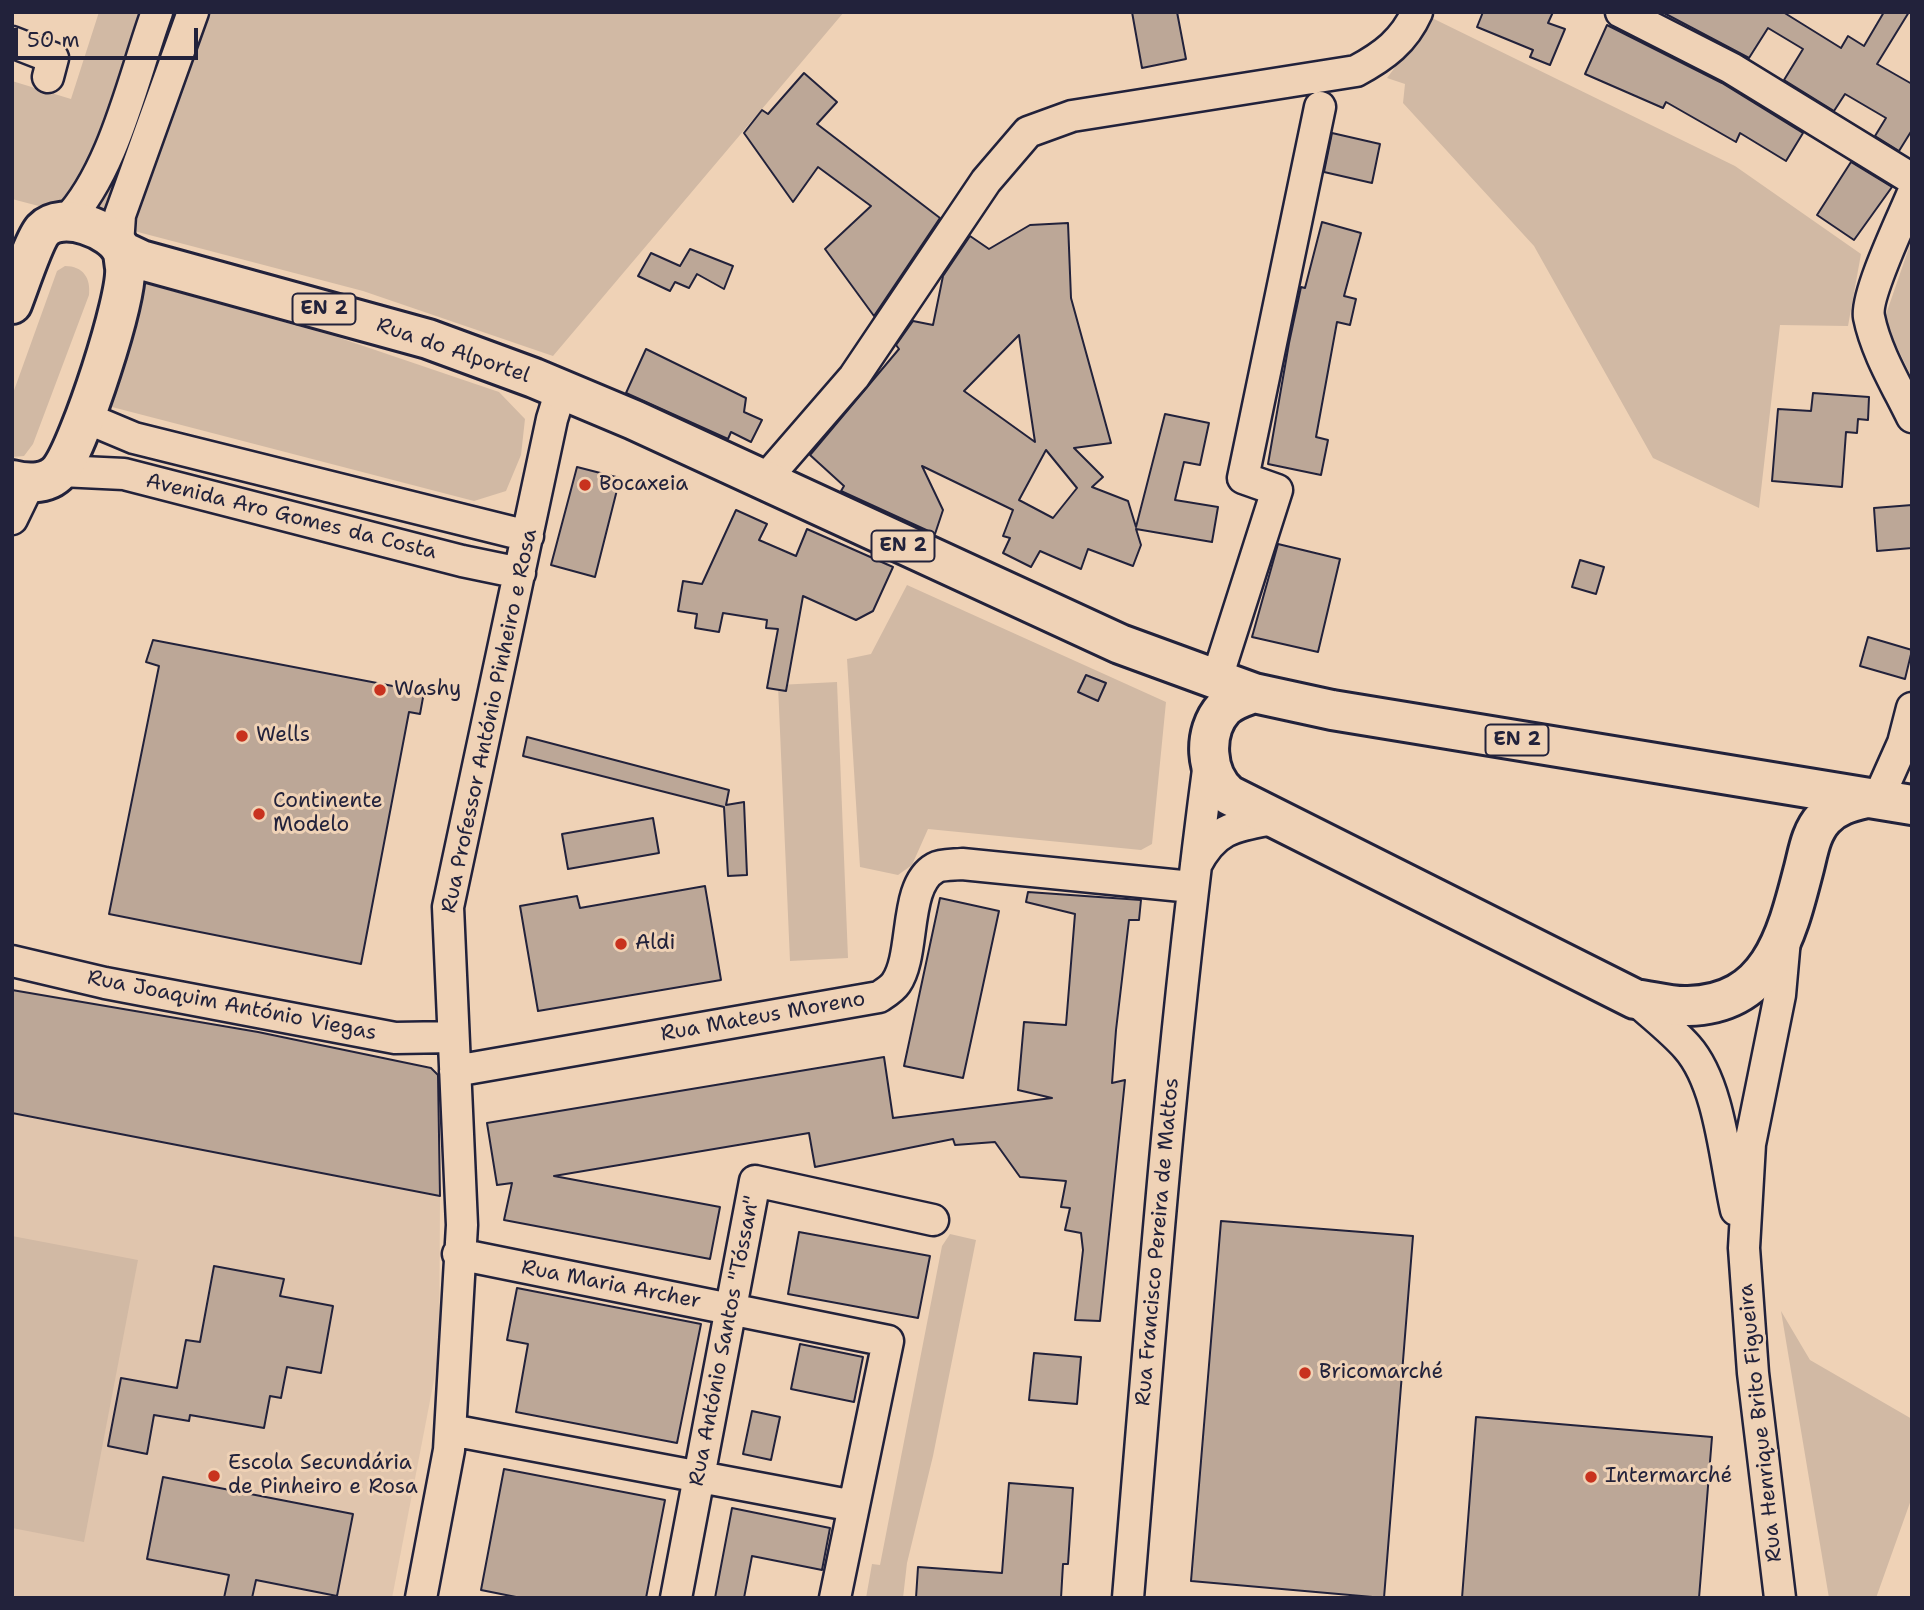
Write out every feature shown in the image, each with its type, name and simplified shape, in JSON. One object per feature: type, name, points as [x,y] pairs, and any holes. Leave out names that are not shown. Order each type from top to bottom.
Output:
[{"type":"main road","name":"Rua do Alportel","points":[[41,226],[92,228],[126,256],[428,339],[561,390]]},
{"type":"main road","points":[[13,287],[41,226]]},
{"type":"main road","points":[[34,478],[84,417],[119,309],[126,256]]},
{"type":"main road","name":"EN 2","points":[[561,390],[634,420],[763,482],[1175,666],[1254,693],[1332,710],[1885,801]]},
{"type":"main road","points":[[1175,666],[1197,699],[1209,756],[1221,788],[1273,819],[1635,999],[1686,1006],[1714,1003],[1744,990],[1764,974],[1785,939],[1811,838],[1822,820],[1833,809],[1885,801]]},
{"type":"main road","points":[[1209,756],[1218,715],[1236,699],[1254,693]]},
{"type":"main road","points":[[1780,783],[1806,817],[1811,838]]},
{"type":"street","points":[[41,226],[87,200],[102,170],[157,12]]},
{"type":"street","points":[[126,256],[120,215],[193,12]]},
{"type":"street","points":[[763,482],[854,377],[986,181],[1028,132],[1072,116],[1356,71],[1384,56],[1408,32],[1417,12]]},
{"type":"street","points":[[1620,12],[1731,68],[1912,179]]},
{"type":"street","points":[[12,42],[53,58],[48,76]]},
{"type":"street","points":[[1216,681],[1277,490],[1243,478],[1320,107]]},
{"type":"street","points":[[1912,195],[1881,271],[1868,315],[1883,358],[1912,417]]},
{"type":"street","name":"Rua Professor António Pinheiro e Rosa","points":[[421,1598],[451,1430],[461,1225],[448,907],[561,390]]},
{"type":"street","name":"Avenida Aro Gomes da Costa","points":[[84,417],[134,438],[528,536]]},
{"type":"street","name":"Avenida Aro Gomes da Costa","points":[[34,478],[124,474],[463,561],[520,573]]},
{"type":"street","points":[[12,519],[34,478]]},
{"type":"street","points":[[1885,801],[1912,708]]},
{"type":"street","name":"Rua Francisco Pereira de Mattos","points":[[1128,1598],[1162,1171],[1193,878],[1209,756]]},
{"type":"street","points":[[1193,878],[1206,847],[1220,833],[1273,819]]},
{"type":"street","name":"Rua Mateus Moreno","points":[[455,1071],[879,997],[895,985],[903,970],[919,889],[923,879],[937,867],[962,864],[1193,878]]},
{"type":"street","points":[[1744,1248],[1750,1144],[1780,995],[1785,939]]},
{"type":"street","name":"Rua Joaquim António Viegas","points":[[12,961],[395,1038],[453,1037]]},
{"type":"street","points":[[1635,999],[1688,1047],[1704,1072],[1717,1107],[1721,1144],[1744,1248]]},
{"type":"street","name":"Rua António Santos \"Tóssan\"","points":[[676,1598],[755,1181],[933,1220]]},
{"type":"street","name":"Rua Henrique Brito Figueira","points":[[1744,1248],[1753,1373],[1780,1598]]},
{"type":"street","name":"Rua Maria Archer","points":[[458,1254],[888,1341],[854,1506]]},
{"type":"street","points":[[451,1430],[854,1506],[835,1598]]},
{"type":"shaded area","points":[[99,12],[844,12],[553,356],[363,291],[12,199],[12,81],[71,99]]},
{"type":"shaded area","points":[[1432,18],[1735,166],[1861,254],[1848,326],[1780,325],[1759,508],[1653,458],[1534,246],[1403,103],[1405,84],[1387,78]]},
{"type":"shaded area","points":[[1912,239],[1912,378],[1884,320]]},
{"type":"shaded area","points":[[65,266],[77,268],[84,274],[89,283],[89,295],[33,444],[24,456],[12,457],[12,396],[57,271]]},
{"type":"shaded area","points":[[125,278],[334,336],[499,392],[525,419],[521,455],[506,491],[474,501],[112,407],[91,396]]},
{"type":"shaded area","points":[[907,585],[1166,702],[1152,844],[1141,850],[928,829],[912,865],[898,875],[860,867],[847,659],[871,654]]},
{"type":"shaded area","points":[[837,682],[848,958],[790,961],[778,685]]},
{"type":"shaded area","name":"Escola Secundária de Pinheiro e Rosa","points":[[12,1113],[440,1196],[439,1354],[392,1598],[12,1598]]},
{"type":"shaded area","points":[[950,1234],[976,1240],[933,1456],[907,1563],[903,1598],[866,1598],[872,1564],[880,1565],[942,1246]]},
{"type":"shaded area","points":[[12,1236],[138,1260],[84,1542],[12,1528]]},
{"type":"shaded area","points":[[1781,1311],[1810,1360],[1912,1419],[1912,1497],[1876,1598],[1829,1598]]},
{"type":"building","points":[[1132,12],[1177,12],[1186,59],[1142,68]]},
{"type":"building","points":[[1483,12],[1553,12],[1548,23],[1565,29],[1550,65],[1530,57],[1533,50],[1477,27]]},
{"type":"building","points":[[1662,12],[1783,12],[1841,48],[1848,36],[1864,46],[1884,12],[1909,12],[1877,64],[1912,84],[1912,130],[1899,151],[1875,136],[1886,118],[1845,94],[1834,111],[1784,80],[1803,49],[1768,28],[1749,58]]},
{"type":"building","points":[[1607,25],[1722,83],[1803,133],[1786,161],[1740,133],[1736,142],[1666,102],[1663,108],[1585,74]]},
{"type":"building","points":[[804,73],[837,102],[817,124],[940,218],[874,316],[825,249],[871,206],[818,167],[793,202],[744,133],[762,110],[768,114]]},
{"type":"building","points":[[1332,133],[1380,144],[1372,183],[1324,172]]},
{"type":"building","points":[[1851,162],[1892,187],[1854,240],[1817,215]]},
{"type":"building","points":[[1322,222],[1361,233],[1344,296],[1356,299],[1350,325],[1337,322],[1316,437],[1328,440],[1321,475],[1268,464],[1301,287],[1305,288]]},
{"type":"building","points":[[1068,223],[1071,298],[1111,443],[1074,448],[1103,477],[1092,487],[1128,501],[1136,527],[1165,414],[1209,423],[1200,465],[1184,462],[1175,500],[1218,507],[1212,542],[1136,529],[1141,545],[1133,566],[1088,549],[1081,569],[1040,551],[1031,567],[1003,553],[1010,538],[1003,536],[1013,510],[922,466],[943,510],[935,534],[841,491],[844,486],[810,455],[899,349],[896,345],[913,321],[933,325],[943,276],[970,236],[989,249],[1030,225]],"holes":[[[1019,335],[1035,442],[964,391]],[[1046,450],[1077,488],[1053,518],[1019,500]]]},
{"type":"building","points":[[690,249],[733,266],[724,289],[697,274],[689,288],[675,282],[670,291],[638,276],[651,253],[680,266]]},
{"type":"building","points":[[646,349],[746,398],[744,412],[762,420],[751,442],[731,432],[728,439],[626,393]]},
{"type":"building","points":[[1813,393],[1869,397],[1868,420],[1858,419],[1857,433],[1846,432],[1842,487],[1772,481],[1778,409],[1811,411]]},
{"type":"building","points":[[577,467],[620,478],[595,577],[551,565]]},
{"type":"building","points":[[1912,505],[1912,548],[1877,551],[1874,508]]},
{"type":"building","points":[[736,510],[767,524],[759,540],[796,556],[807,529],[893,567],[873,611],[856,620],[803,596],[786,691],[767,688],[778,629],[766,628],[767,620],[723,613],[719,632],[695,628],[697,614],[678,611],[683,581],[702,584]]},
{"type":"building","points":[[1278,544],[1340,559],[1318,652],[1252,637]]},
{"type":"building","points":[[1580,560],[1604,567],[1596,594],[1572,587]]},
{"type":"building","points":[[1868,637],[1912,650],[1905,679],[1860,666]]},
{"type":"building","name":"Continente Modelo","points":[[153,640],[424,692],[420,714],[409,712],[361,964],[109,914],[159,666],[146,662]]},
{"type":"building","points":[[1086,675],[1106,683],[1098,701],[1078,692]]},
{"type":"building","points":[[527,737],[729,790],[726,805],[744,802],[747,875],[728,876],[724,807],[523,756]]},
{"type":"building","points":[[653,818],[659,853],[568,869],[562,834]]},
{"type":"building","name":"Aldi","points":[[705,886],[721,980],[538,1011],[520,906],[577,896],[580,908]]},
{"type":"building","points":[[1028,892],[1141,900],[1139,920],[1129,920],[1116,1030],[1112,1083],[1125,1080],[1100,1321],[1075,1320],[1083,1250],[1081,1233],[1065,1230],[1070,1208],[1061,1207],[1066,1181],[1020,1177],[995,1142],[955,1145],[953,1139],[815,1167],[809,1133],[554,1176],[720,1207],[710,1259],[504,1220],[512,1183],[497,1185],[487,1123],[884,1057],[893,1118],[1052,1098],[1018,1090],[1024,1022],[1066,1025],[1075,914],[1026,902]]},
{"type":"building","points":[[940,898],[999,911],[963,1078],[904,1066]]},
{"type":"building","points":[[12,990],[258,1032],[431,1068],[438,1075],[440,1196],[12,1113]]},
{"type":"building","name":"Bricomarché","points":[[1221,1221],[1413,1236],[1384,1598],[1191,1581]]},
{"type":"building","points":[[799,1232],[930,1256],[918,1318],[788,1294]]},
{"type":"building","points":[[214,1266],[284,1279],[280,1296],[333,1306],[321,1373],[287,1367],[281,1398],[270,1396],[264,1428],[190,1415],[189,1421],[154,1415],[147,1454],[108,1446],[121,1378],[177,1388],[186,1340],[200,1342]]},
{"type":"building","points":[[517,1288],[701,1324],[677,1443],[516,1412],[528,1344],[507,1340]]},
{"type":"building","points":[[800,1344],[863,1357],[854,1402],[791,1389]]},
{"type":"building","points":[[1034,1353],[1081,1357],[1077,1404],[1029,1400]]},
{"type":"building","points":[[752,1411],[780,1417],[771,1460],[743,1454]]},
{"type":"building","name":"Intermarché","points":[[1476,1417],[1712,1437],[1699,1598],[1462,1598]]},
{"type":"building","points":[[504,1469],[665,1500],[646,1598],[521,1598],[481,1590]]},
{"type":"building","points":[[163,1477],[353,1514],[337,1596],[256,1580],[252,1598],[224,1598],[229,1575],[147,1559]]},
{"type":"building","points":[[1009,1483],[1073,1488],[1068,1564],[1063,1564],[1061,1598],[916,1598],[918,1567],[1002,1573]]},
{"type":"building","points":[[732,1508],[830,1528],[822,1570],[752,1556],[744,1598],[715,1598]]},
{"type":"place","name":"Bocaxeia","points":[[585,485]]},
{"type":"place","name":"Washy","points":[[380,690]]},
{"type":"place","name":"Wells","points":[[242,736]]},
{"type":"place","name":"Continente Modelo","points":[[259,814]]},
{"type":"place","name":"Aldi","points":[[621,944]]},
{"type":"place","name":"Bricomarché","points":[[1305,1373]]},
{"type":"place","name":"Escola Secundária de Pinheiro e Rosa","points":[[214,1476]]},
{"type":"place","name":"Intermarché","points":[[1591,1477]]}]
